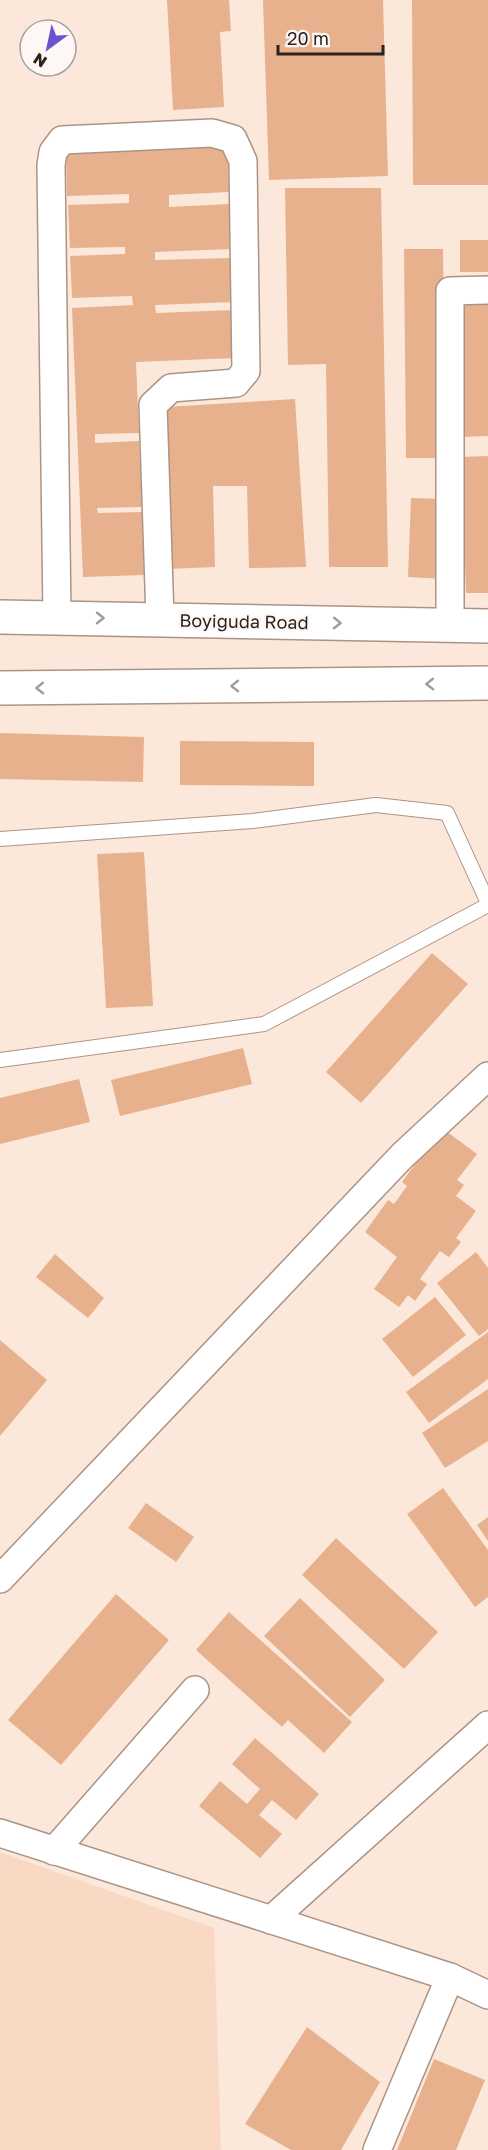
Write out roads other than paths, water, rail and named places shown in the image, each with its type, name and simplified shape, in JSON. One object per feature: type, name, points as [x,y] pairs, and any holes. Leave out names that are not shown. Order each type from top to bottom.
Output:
[{"type":"main road","name":"Boyiguda Road","points":[[0,617],[488,626]]},
{"type":"main road","points":[[0,688],[488,683]]},
{"type":"street","points":[[57,617],[51,165],[53,152],[62,140],[212,133],[234,139],[243,161],[246,371],[236,383],[171,388],[153,405],[160,619]]},
{"type":"street","points":[[450,625],[450,291],[488,290]]},
{"type":"street","points":[[0,1579],[402,1156],[488,1076]]},
{"type":"street","points":[[54,1851],[195,1690]]},
{"type":"street","points":[[271,1920],[488,1725]]},
{"type":"street","points":[[0,1833],[450,1977],[488,1995]]},
{"type":"street","points":[[377,2150],[450,1977]]},
{"type":"lane","points":[[0,838],[253,821],[376,805],[447,813],[488,904],[264,1024],[0,1060]]}]
